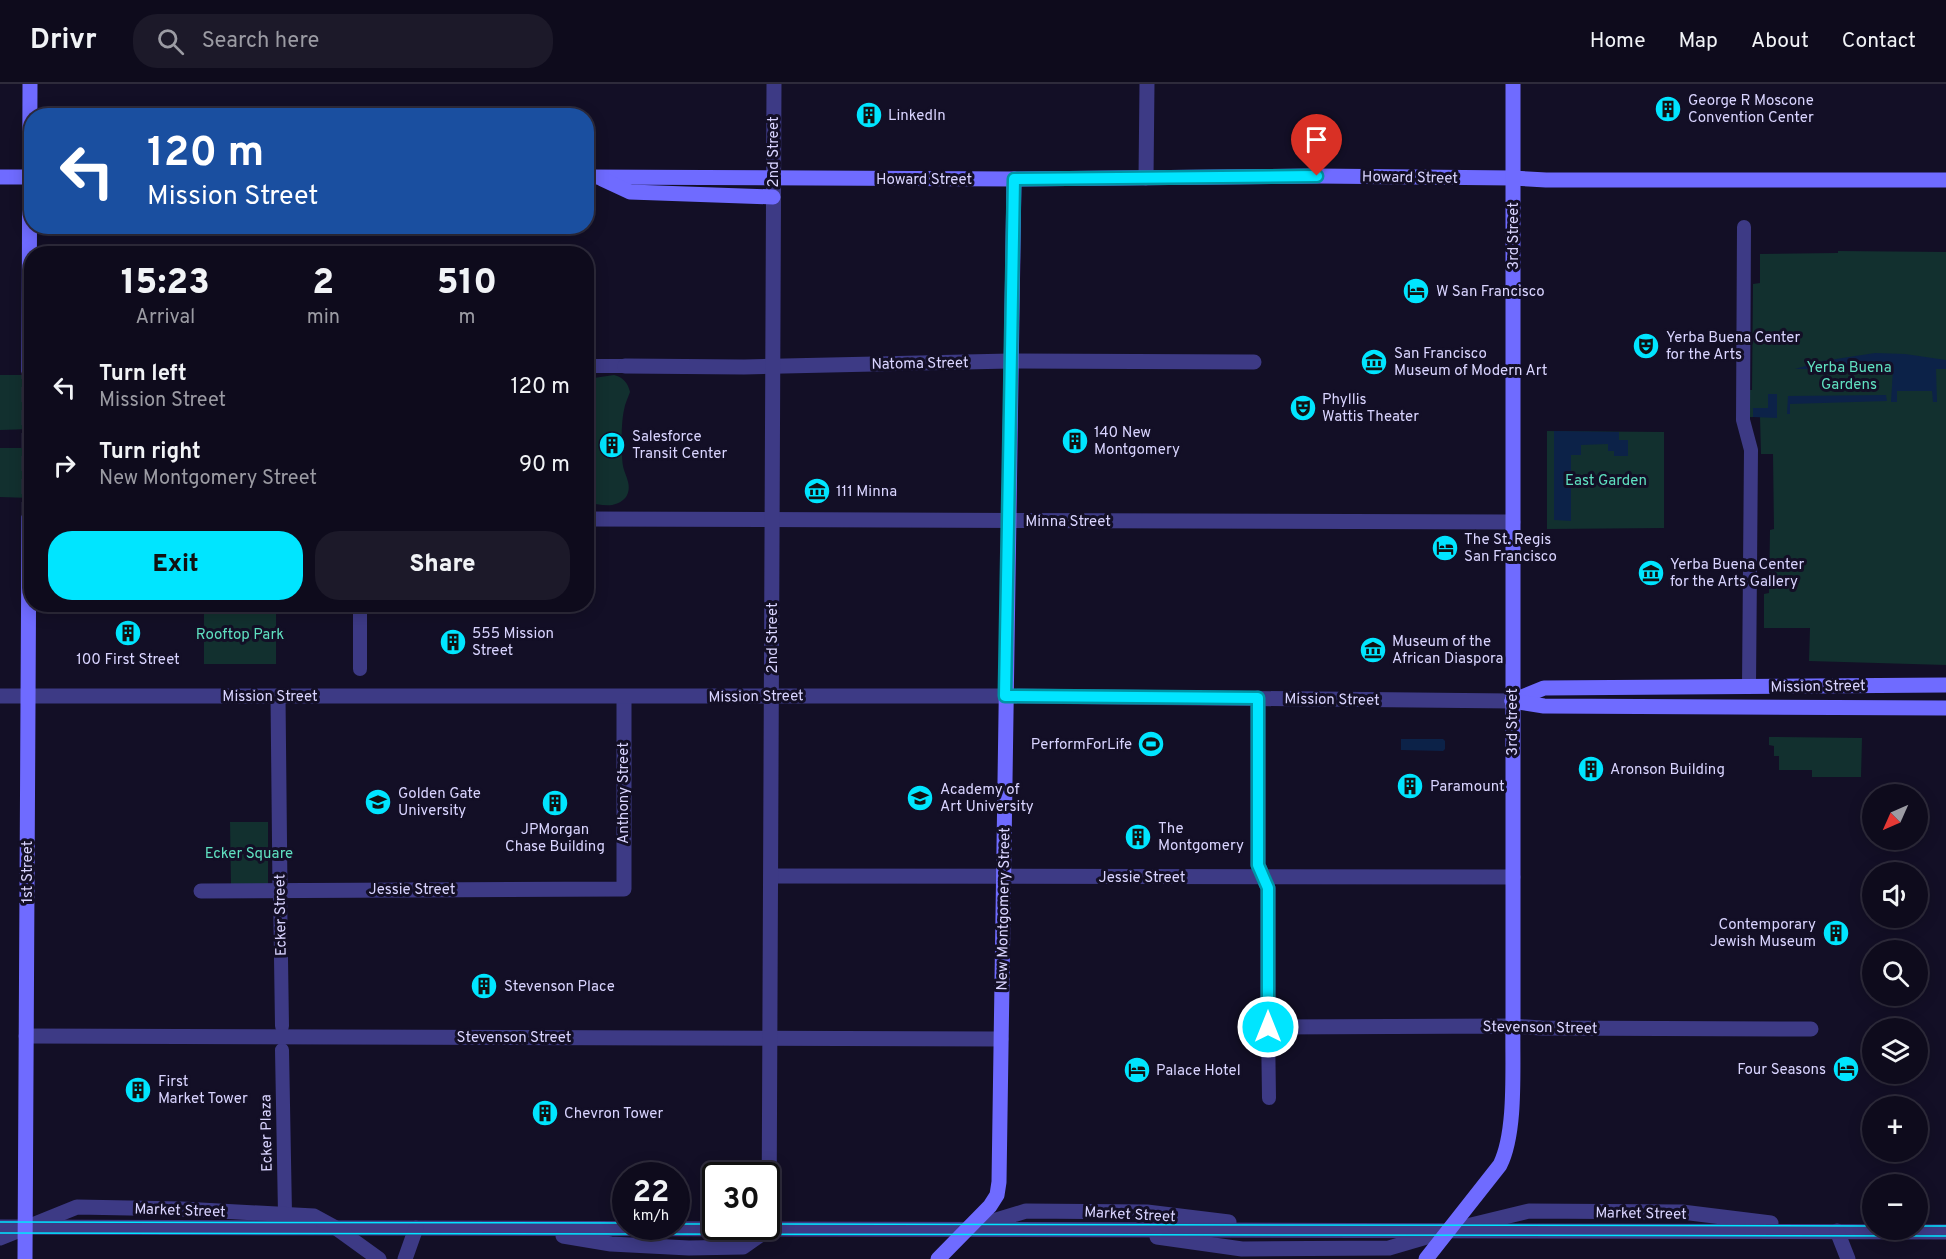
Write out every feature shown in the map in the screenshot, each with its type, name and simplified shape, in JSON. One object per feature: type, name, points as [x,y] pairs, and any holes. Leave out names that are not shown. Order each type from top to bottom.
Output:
[{"type":"main road","points":[[30,84],[30,108]]},
{"type":"main road","name":"3rd Street","points":[[1426,1259],[1495,1173],[1505,1155],[1510,1127],[1513,1026],[1514,84]]},
{"type":"main road","name":"Howard Street","points":[[594,177],[1014,179],[1317,176],[1546,180],[1946,180]]},
{"type":"main road","points":[[0,177],[24,177]]},
{"type":"main road","points":[[594,178],[630,192],[773,197]]},
{"type":"main road","name":"New Montgomery Street","points":[[938,1259],[983,1213],[997,1195],[999,1182],[1014,179]]},
{"type":"main road","name":"1st Street","points":[[25,1259],[28,612]]},
{"type":"main road","name":"Mission Street","points":[[1512,701],[1544,688],[1946,685]]},
{"type":"main road","name":"Mission Street","points":[[1512,701],[1555,706],[1946,708]]},
{"type":"street","name":"2nd Street","points":[[769,1162],[774,84]]},
{"type":"street","points":[[1146,178],[1147,84]]},
{"type":"street","points":[[1743,228],[1743,420],[1751,450],[1749,686]]},
{"type":"street","name":"Natoma Street","points":[[594,366],[744,367],[1010,361],[1254,362]]},
{"type":"street","name":"Minna Street","points":[[594,519],[1512,522]]},
{"type":"street","points":[[360,612],[360,669]]},
{"type":"street","name":"Mission Street","points":[[0,696],[1005,696],[1512,701]]},
{"type":"street","name":"Ecker Street","points":[[278,696],[282,1026]]},
{"type":"street","name":"Anthony Street","points":[[624,697],[624,890]]},
{"type":"street","points":[[1258,698],[1258,865],[1268,888],[1269,1098]]},
{"type":"street","name":"Jessie Street","points":[[771,876],[1512,878]]},
{"type":"street","name":"Jessie Street","points":[[201,891],[624,890]]},
{"type":"street","name":"Stevenson Street","points":[[1268,1027],[1513,1026],[1811,1029]]},
{"type":"street","name":"Stevenson Street","points":[[26,1036],[1001,1039]]},
{"type":"street","name":"Ecker Plaza","points":[[282,1050],[285,1214]]},
{"type":"street","name":"Market Street","points":[[0,1239],[76,1207],[182,1209],[314,1216],[336,1228]]},
{"type":"street","name":"Market Street","points":[[966,1229],[1026,1211],[1037,1211],[1147,1212],[1297,1230]]},
{"type":"street","name":"Market Street","points":[[0,1227],[702,1229]]},
{"type":"street","points":[[336,1228],[379,1259]]},
{"type":"street","points":[[405,1259],[416,1228]]},
{"type":"street","name":"Market Street","points":[[780,1229],[1946,1232]]},
{"type":"street","name":"Market Street","points":[[1094,1230],[1242,1249],[1389,1248],[1447,1231]]},
{"type":"street","points":[[1837,1231],[1848,1259]]},
{"type":"street","points":[[1322,1248],[1337,1259]]},
{"type":"green space","name":"Yerba Buena Gardens","points":[[1838,251],[1946,252],[1946,665],[1809,661],[1810,628],[1764,628],[1764,594],[1769,593],[1770,530],[1774,529],[1773,454],[1761,454],[1760,417],[1749,417],[1749,390],[1752,390],[1753,284],[1760,283],[1760,254],[1838,253]]},
{"type":"green space","points":[[0,375],[24,375],[24,429],[0,430]]},
{"type":"green space","name":"Salesforce Transit Center","points":[[614,375],[620,377],[625,381],[630,392],[624,407],[622,422],[623,466],[629,489],[622,501],[612,505],[594,504],[594,378]]},
{"type":"green space","name":"East Garden","points":[[1547,431],[1664,432],[1664,528],[1547,529]]},
{"type":"green space","points":[[0,448],[24,448],[24,498],[0,497]]},
{"type":"green space","name":"Rooftop Park","points":[[204,612],[276,612],[276,664],[204,664]]},
{"type":"green space","points":[[1769,737],[1862,738],[1861,777],[1812,777],[1812,770],[1779,770],[1779,756],[1774,756],[1774,746],[1769,745]]},
{"type":"green space","name":"Ecker Square","points":[[230,822],[268,822],[268,884],[231,884]]},
{"type":"water","points":[[1875,353],[1905,354],[1946,360],[1946,369],[1936,369],[1937,402],[1933,402],[1932,391],[1897,391],[1897,402],[1891,402],[1893,369],[1795,369],[1823,361]]},
{"type":"water","points":[[1768,394],[1777,394],[1777,418],[1753,417],[1753,408],[1768,408]]},
{"type":"water","points":[[1886,395],[1887,401],[1790,404],[1790,414],[1787,414],[1788,396]]},
{"type":"water","points":[[1554,431],[1619,432],[1619,440],[1628,440],[1628,456],[1614,456],[1614,451],[1608,451],[1608,444],[1581,445],[1581,455],[1571,455],[1571,472],[1575,472],[1575,488],[1571,488],[1571,521],[1554,520]]},
{"type":"water","points":[[1401,739],[1443,739],[1445,749],[1443,751],[1401,750]]},
{"type":"tram line","points":[[0,1222],[612,1223]]},
{"type":"tram line","points":[[690,1224],[702,1224]]},
{"type":"tram line","points":[[780,1224],[1862,1226]]},
{"type":"tram line","points":[[1928,1226],[1946,1226]]},
{"type":"tram line","points":[[0,1233],[1946,1236]]},
{"type":"place","name":"George R Moscone Convention Center","points":[[1668,109]]},
{"type":"place","name":"LinkedIn","points":[[869,115]]},
{"type":"place","name":"W San Francisco","points":[[1416,291]]},
{"type":"place","name":"Yerba Buena Center for the Arts","points":[[1646,346]]},
{"type":"place","name":"San Francisco Museum of Modern Art","points":[[1374,362]]},
{"type":"place","name":"Phyllis Wattis Theater","points":[[1303,408]]},
{"type":"place","name":"140 New Montgomery","points":[[1075,441]]},
{"type":"place","name":"Salesforce Transit Center","points":[[612,445]]},
{"type":"place","name":"111 Minna","points":[[817,491]]},
{"type":"place","name":"The St. Regis San Francisco","points":[[1445,548]]},
{"type":"place","name":"Yerba Buena Center for the Arts Gallery","points":[[1651,573]]},
{"type":"place","name":"100 First Street","points":[[128,633]]},
{"type":"place","name":"555 Mission Street","points":[[453,642]]},
{"type":"place","name":"Museum of the African Diaspora","points":[[1373,650]]},
{"type":"place","name":"PerformForLife","points":[[1151,744]]},
{"type":"place","name":"Aronson Building","points":[[1591,769]]},
{"type":"place","name":"Paramount","points":[[1410,786]]},
{"type":"place","name":"Academy of Art University","points":[[920,798]]},
{"type":"place","name":"Golden Gate University","points":[[378,802]]},
{"type":"place","name":"JPMorgan Chase Building","points":[[555,803]]},
{"type":"place","name":"The Montgomery","points":[[1138,837]]},
{"type":"place","name":"Contemporary Jewish Museum","points":[[1836,933]]},
{"type":"place","name":"Stevenson Place","points":[[484,986]]},
{"type":"place","name":"Four Seasons","points":[[1846,1069]]},
{"type":"place","name":"Palace Hotel","points":[[1137,1070]]},
{"type":"place","name":"First Market Tower","points":[[138,1090]]},
{"type":"place","name":"Chevron Tower","points":[[545,1113]]},
{"type":"route","points":[[1268,1027],[1268,888],[1258,865],[1258,698],[1005,696],[1014,179],[1317,176]]}]
